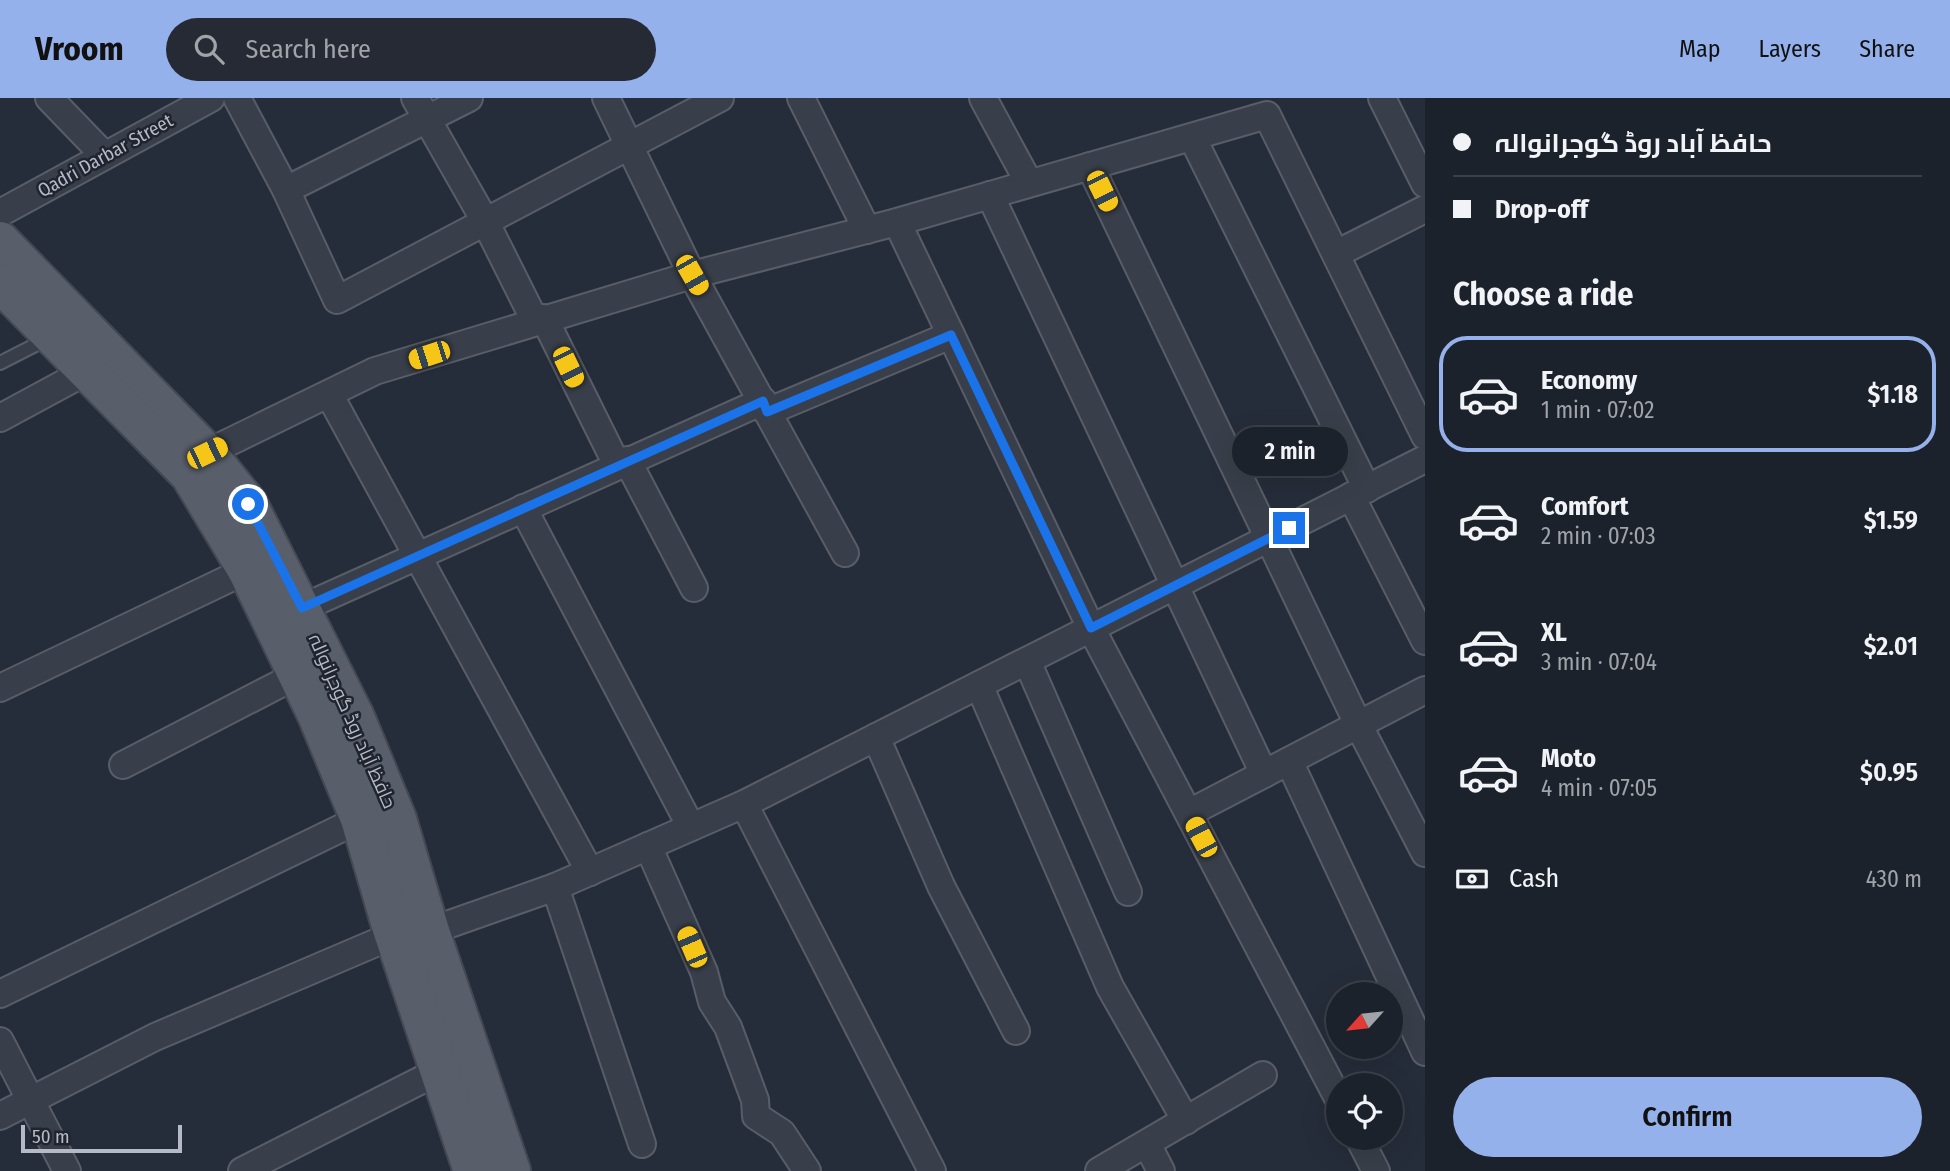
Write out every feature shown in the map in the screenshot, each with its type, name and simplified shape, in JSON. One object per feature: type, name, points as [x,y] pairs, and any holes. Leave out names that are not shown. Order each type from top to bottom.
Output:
[{"type":"main road","name":"حافظ آباد روڈ گوجرانوالہ","points":[[0,241],[207,453],[248,504],[302,608],[355,717],[397,819],[412,933],[439,1071],[473,1171]]},
{"type":"main road","name":"حافظ آباد روڈ گوجرانوالہ","points":[[2,289],[190,475],[247,570],[412,933],[511,1171]]},
{"type":"street","points":[[49,98],[103,154]]},
{"type":"street","name":"Qadri Darbar Street","points":[[0,213],[103,154],[211,98]]},
{"type":"street","points":[[237,98],[286,190],[337,300],[720,98]]},
{"type":"street","points":[[286,190],[421,109],[469,98]]},
{"type":"street","points":[[606,98],[692,275],[845,553]]},
{"type":"street","points":[[801,98],[867,230]]},
{"type":"street","points":[[984,98],[1029,183]]},
{"type":"street","points":[[1382,98],[1425,184]]},
{"type":"street","points":[[207,453],[375,371],[692,275],[897,222],[1192,137],[1262,107],[1425,436]]},
{"type":"street","points":[[421,109],[694,588]]},
{"type":"street","points":[[1192,137],[1359,492],[1425,641]]},
{"type":"street","points":[[1090,166],[1359,724],[1425,853]]},
{"type":"street","points":[[990,195],[1264,774]]},
{"type":"street","points":[[1336,254],[1425,209]]},
{"type":"street","points":[[897,222],[1091,628],[1326,1075]]},
{"type":"street","points":[[302,608],[622,463],[951,335]]},
{"type":"street","points":[[0,418],[87,371]]},
{"type":"street","points":[[329,394],[590,872]]},
{"type":"street","points":[[0,1116],[155,1037],[412,933],[555,887],[744,804],[1425,459]]},
{"type":"street","points":[[523,508],[691,827]]},
{"type":"street","points":[[0,688],[247,570]]},
{"type":"street","points":[[1027,661],[1128,892]]},
{"type":"street","points":[[123,765],[297,675]]},
{"type":"street","points":[[979,685],[1110,987],[1186,1121]]},
{"type":"street","points":[[1189,813],[1425,690]]},
{"type":"street","points":[[876,737],[941,886],[1016,1031]]},
{"type":"street","points":[[1289,761],[1425,1052]]},
{"type":"street","points":[[744,804],[932,1171]]},
{"type":"street","points":[[0,994],[359,819]]},
{"type":"street","points":[[648,846],[704,972],[712,1002],[728,1027],[755,1100],[757,1116],[782,1133],[807,1171]]},
{"type":"street","points":[[555,887],[642,1144]]},
{"type":"street","points":[[0,1041],[67,1171]]},
{"type":"street","points":[[242,1171],[439,1071]]},
{"type":"street","points":[[1099,1171],[1263,1075]]},
{"type":"street","points":[[1147,1144],[1161,1171]]},
{"type":"street","points":[[1365,1150],[1376,1171]]},
{"type":"lane","points":[[0,363],[52,336]]},
{"type":"route","points":[[248,504],[302,608],[763,401],[767,412],[951,335],[1091,628],[1289,528]]}]
